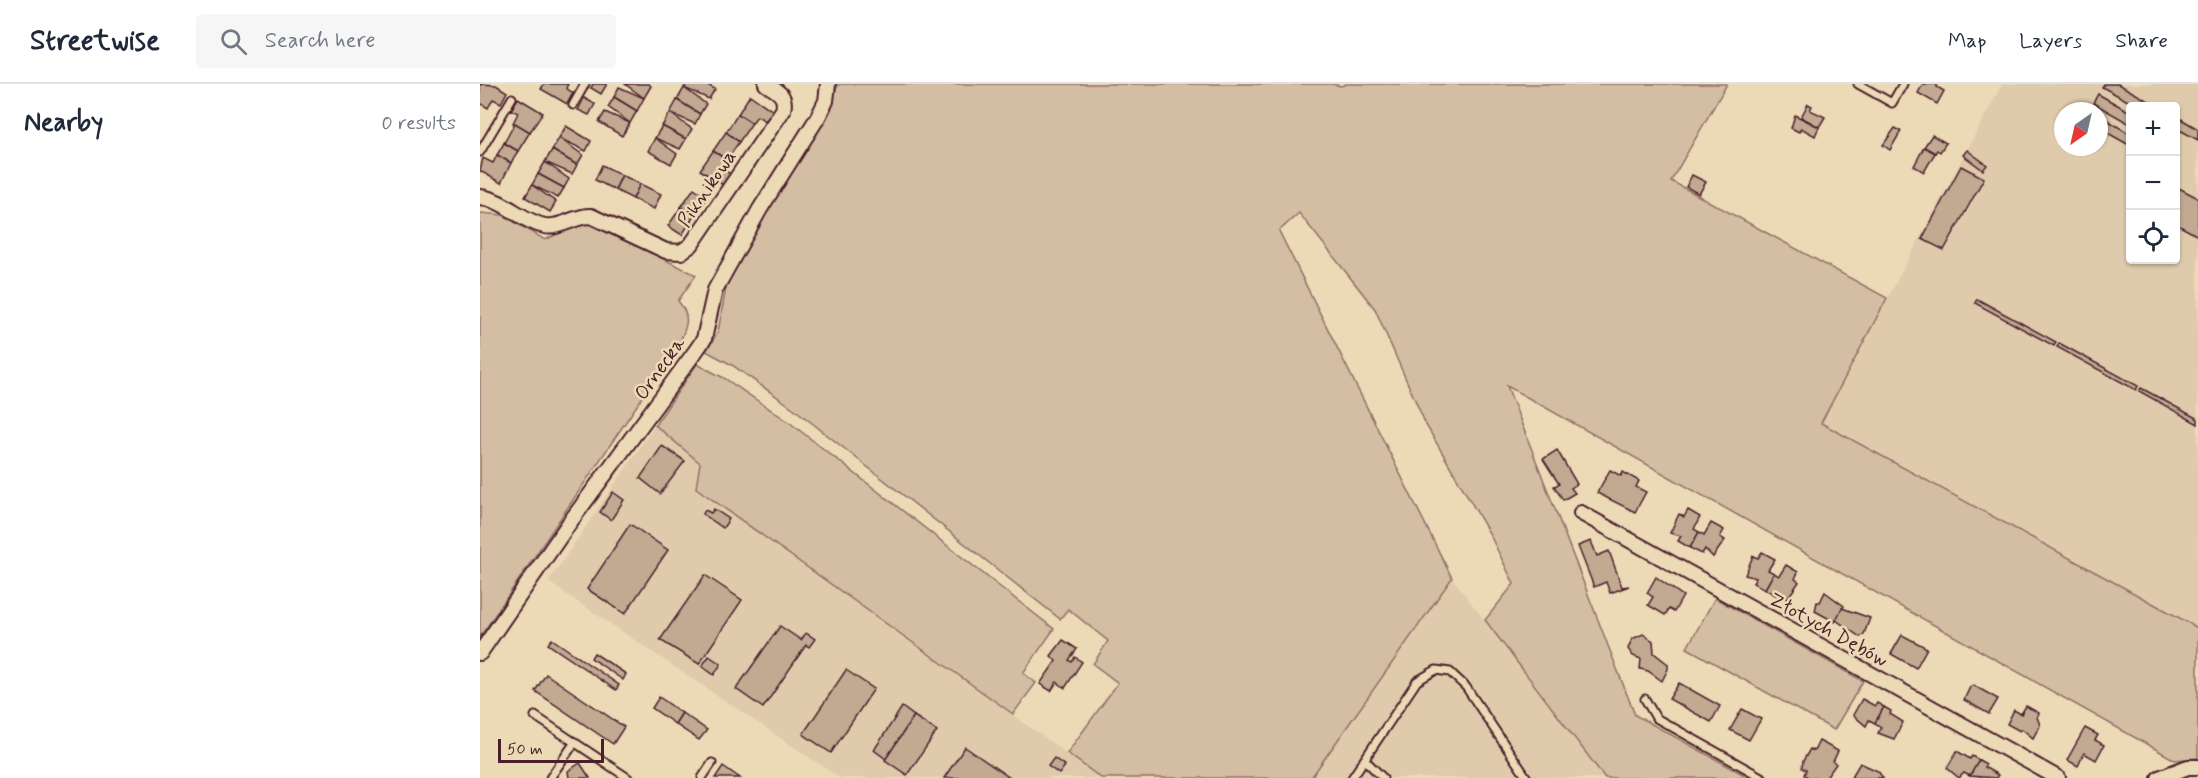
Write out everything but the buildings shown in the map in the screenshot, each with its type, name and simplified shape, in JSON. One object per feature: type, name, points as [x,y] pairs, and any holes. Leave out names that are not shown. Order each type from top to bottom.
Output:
[{"type":"street","name":"Piknikowa","points":[[480,197],[496,200],[545,226],[558,225],[580,216],[591,216],[666,252],[681,252],[691,245],[783,110],[785,103],[782,94],[766,84]]},
{"type":"street","name":"Ornecka","points":[[480,653],[570,522],[704,339],[715,290],[760,209],[818,117],[826,101],[828,84]]},
{"type":"street","name":"Złotych Dębów","points":[[1581,513],[2058,778]]},
{"type":"street","points":[[2159,778],[2188,767],[2198,767]]},
{"type":"lane","points":[[573,105],[585,84]]},
{"type":"lane","points":[[1858,84],[1892,103],[1903,84]]},
{"type":"lane","points":[[480,152],[512,98]]},
{"type":"lane","points":[[1352,778],[1417,681],[1436,670],[1450,672],[1466,687],[1527,778]]},
{"type":"lane","points":[[1646,699],[1656,718],[1763,778]]},
{"type":"lane","points":[[535,716],[628,778]]},
{"type":"lane","points":[[550,778],[574,742]]},
{"type":"lane","points":[[1365,760],[1383,778]]},
{"type":"lane","points":[[702,778],[712,763]]},
{"type":"shaded area","points":[[839,84],[1332,84],[1341,86],[1346,84],[1727,84],[1671,181],[1887,298],[1821,423],[2198,628],[2198,758],[2175,760],[1507,386],[1635,715],[1750,778],[1605,778],[1485,620],[1514,584],[1489,533],[1426,425],[1375,309],[1299,213],[1279,231],[1452,578],[1311,778],[1101,778],[1067,753],[1118,683],[1093,664],[1108,641],[1068,609],[1060,619],[793,408],[732,365],[706,351],[718,332],[728,276]]},
{"type":"shaded area","points":[[2002,84],[2198,84],[2198,628],[1821,423]]},
{"type":"shaded area","points":[[480,213],[503,215],[545,240],[583,222],[594,224],[696,275],[678,301],[686,316],[680,342],[480,637]]},
{"type":"shaded area","points":[[697,364],[724,378],[789,422],[1054,629],[1023,673],[1036,683],[1013,714],[696,488],[700,463],[655,425]]},
{"type":"shaded area","points":[[655,425],[700,463],[696,488],[1101,778],[840,778],[548,582]]},
{"type":"shaded area","points":[[1452,578],[1546,700],[1605,778],[1311,778]]},
{"type":"shaded area","points":[[1715,598],[1863,681],[1834,730],[1687,648]]}]
